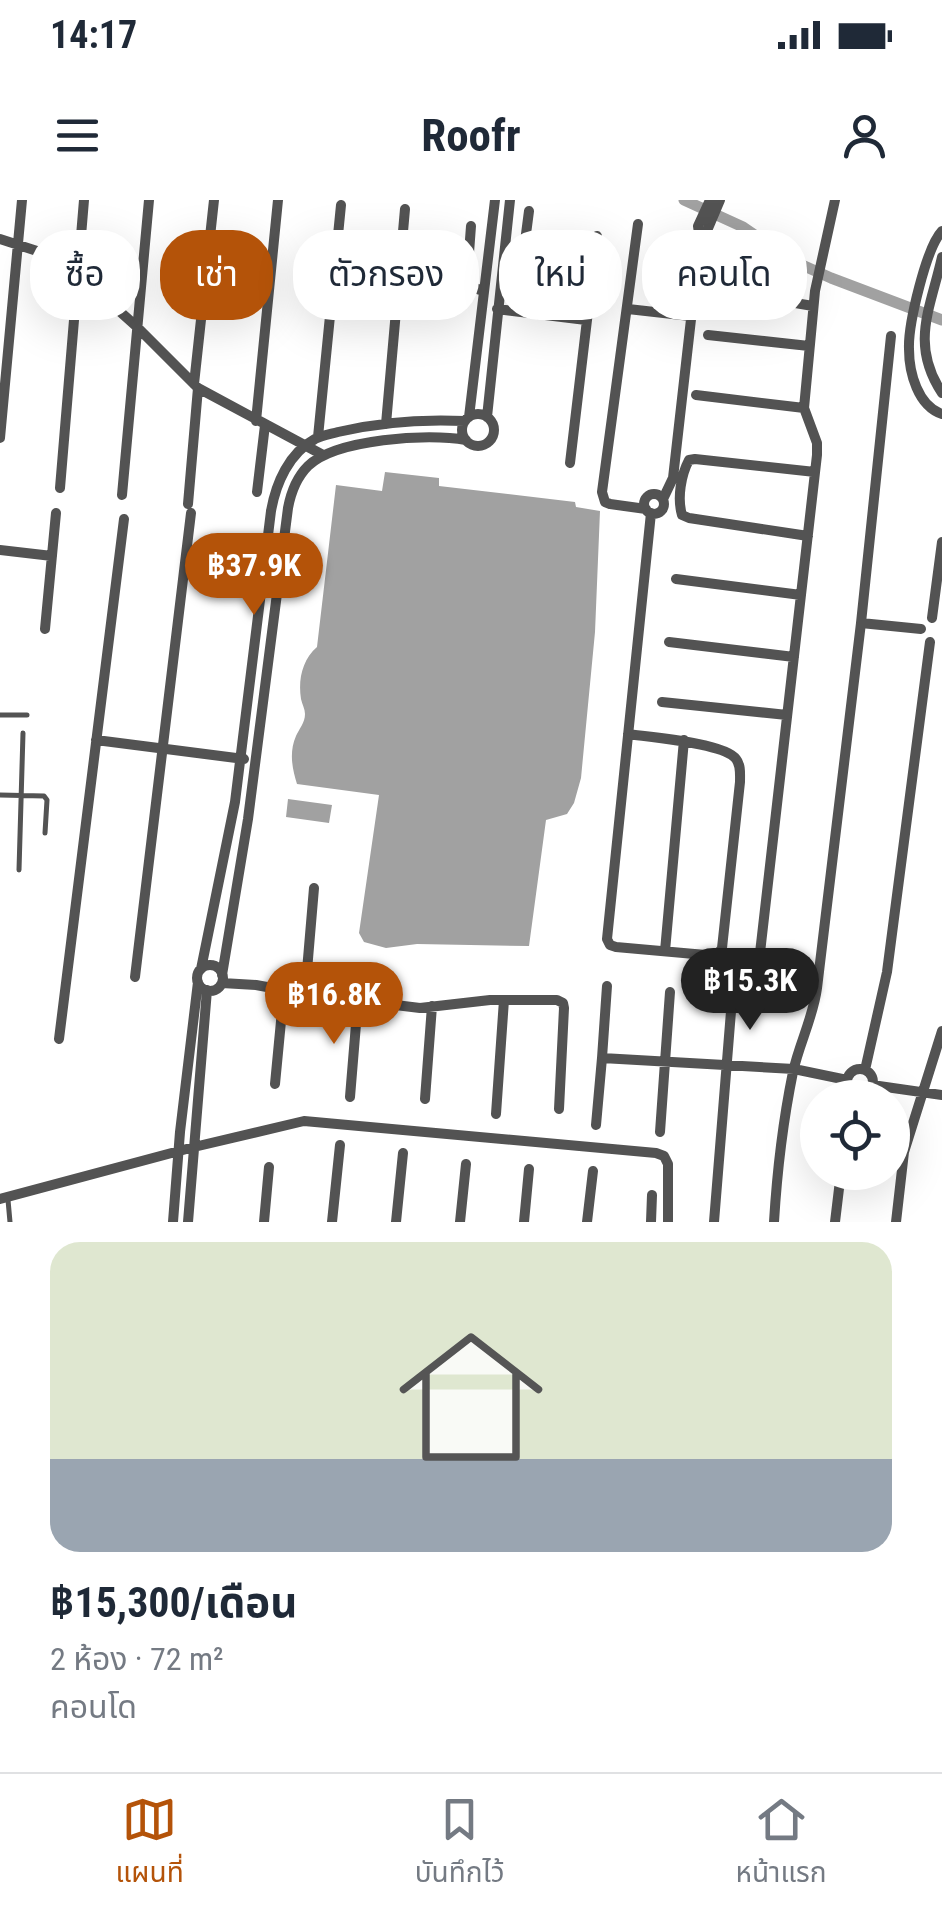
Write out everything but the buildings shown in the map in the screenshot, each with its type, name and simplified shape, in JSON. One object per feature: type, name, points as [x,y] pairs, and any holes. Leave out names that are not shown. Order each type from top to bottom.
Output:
[{"type":"street","points":[[0,438],[22,200]]},
{"type":"street","points":[[82,230],[84,200]]},
{"type":"street","points":[[122,496],[149,200]]},
{"type":"street","points":[[134,977],[189,509],[214,200]]},
{"type":"street","points":[[257,492],[278,200]]},
{"type":"street","points":[[466,440],[462,434],[495,200]]},
{"type":"street","points":[[506,230],[510,200]]},
{"type":"street","points":[[702,230],[710,200]]},
{"type":"street","points":[[703,230],[720,200]]},
{"type":"street","points":[[757,979],[818,443],[804,408],[813,306],[835,200]]},
{"type":"street","points":[[318,437],[341,206]]},
{"type":"street","points":[[386,424],[405,209]]},
{"type":"street","points":[[527,230],[529,211]]},
{"type":"street","points":[[638,224],[602,492],[610,504],[648,511]]},
{"type":"street","points":[[470,226],[466,280],[472,288],[483,291]]},
{"type":"street","points":[[942,232],[933,243],[923,274],[908,348],[920,395],[926,406],[942,414]]},
{"type":"street","points":[[0,239],[30,248]]},
{"type":"street","points":[[488,246],[499,247]]},
{"type":"street","points":[[942,257],[924,333],[926,362],[942,394]]},
{"type":"street","points":[[923,274],[938,278]]},
{"type":"street","points":[[203,986],[216,990],[222,979],[291,493],[296,481],[323,456],[344,448],[401,438],[448,437],[479,446],[491,438],[494,429],[487,416],[499,291]]},
{"type":"street","points":[[807,305],[813,306]]},
{"type":"street","points":[[628,309],[642,311]]},
{"type":"street","points":[[60,488],[74,320]]},
{"type":"street","points":[[129,320],[196,386],[323,456]]},
{"type":"street","points":[[570,463],[586,320]]},
{"type":"street","points":[[628,734],[684,740],[732,754],[738,761],[740,782],[722,948],[717,956],[616,947],[607,939],[648,511],[645,501],[657,494],[663,499],[672,478],[690,320]]},
{"type":"street","points":[[708,335],[809,346]]},
{"type":"street","points":[[774,1222],[794,1069],[814,1008],[891,336]]},
{"type":"street","points":[[911,366],[926,362]]},
{"type":"street","points":[[696,395],[804,408]]},
{"type":"street","points":[[188,1222],[201,969],[235,802],[274,493],[285,470],[318,437],[357,427],[487,416]]},
{"type":"street","points":[[808,536],[688,518],[679,506],[689,460],[815,472]]},
{"type":"street","points":[[45,630],[56,513]]},
{"type":"street","points":[[59,1039],[124,519]]},
{"type":"street","points":[[942,542],[937,620],[925,622],[921,628],[923,637],[930,642],[942,638]]},
{"type":"street","points":[[0,550],[52,556]]},
{"type":"street","points":[[676,579],[801,595]]},
{"type":"street","points":[[258,616],[274,618]]},
{"type":"street","points":[[861,623],[921,628]]},
{"type":"street","points":[[669,642],[794,657]]},
{"type":"street","points":[[872,1080],[866,1070],[887,972],[930,642]]},
{"type":"street","points":[[662,702],[788,714]]},
{"type":"street","points":[[96,740],[256,760]]},
{"type":"street","points":[[665,951],[684,740]]},
{"type":"street","points":[[304,994],[314,888]]},
{"type":"street","points":[[201,969],[213,966],[222,979],[304,994],[420,1008],[504,1000],[557,1000],[563,1003],[560,1110]]},
{"type":"street","points":[[173,1222],[178,1152],[203,986]]},
{"type":"street","points":[[596,1125],[607,986]]},
{"type":"street","points":[[275,1084],[284,990]]},
{"type":"street","points":[[660,1132],[670,992]]},
{"type":"street","points":[[714,1222],[732,998]]},
{"type":"street","points":[[350,1097],[358,1000]]},
{"type":"street","points":[[496,1114],[504,1000]]},
{"type":"street","points":[[425,1099],[432,1006]]},
{"type":"street","points":[[896,1222],[904,1152],[942,1031]]},
{"type":"street","points":[[602,1058],[794,1069],[847,1080],[852,1072],[866,1070]]},
{"type":"street","points":[[910,1090],[942,1095]]},
{"type":"street","points":[[4,1198],[304,1121],[656,1153],[664,1156],[668,1164],[668,1222]]},
{"type":"street","points":[[332,1222],[340,1145]]},
{"type":"street","points":[[396,1222],[403,1153]]},
{"type":"street","points":[[460,1222],[466,1164]]},
{"type":"street","points":[[264,1222],[269,1167]]},
{"type":"street","points":[[524,1222],[529,1168]]},
{"type":"street","points":[[587,1222],[593,1171]]},
{"type":"street","points":[[835,1222],[838,1190]]},
{"type":"street","points":[[651,1222],[652,1195]]},
{"type":"lane","points":[[0,715],[27,714]]},
{"type":"lane","points":[[19,870],[23,733]]},
{"type":"lane","points":[[0,795],[46,797],[45,833]]},
{"type":"lane","points":[[4,1198],[10,1222]]},
{"type":"shaded area","points":[[385,472],[439,478],[439,486],[575,502],[576,507],[600,511],[595,632],[581,778],[567,814],[546,820],[529,946],[417,944],[386,948],[364,942],[359,933],[379,795],[297,784],[292,754],[305,717],[301,678],[317,647],[336,485],[382,491]]},
{"type":"shaded area","points":[[288,799],[332,805],[329,823],[286,817]]},
{"type":"waterway","points":[[684,200],[743,227],[791,260],[942,320]]}]
